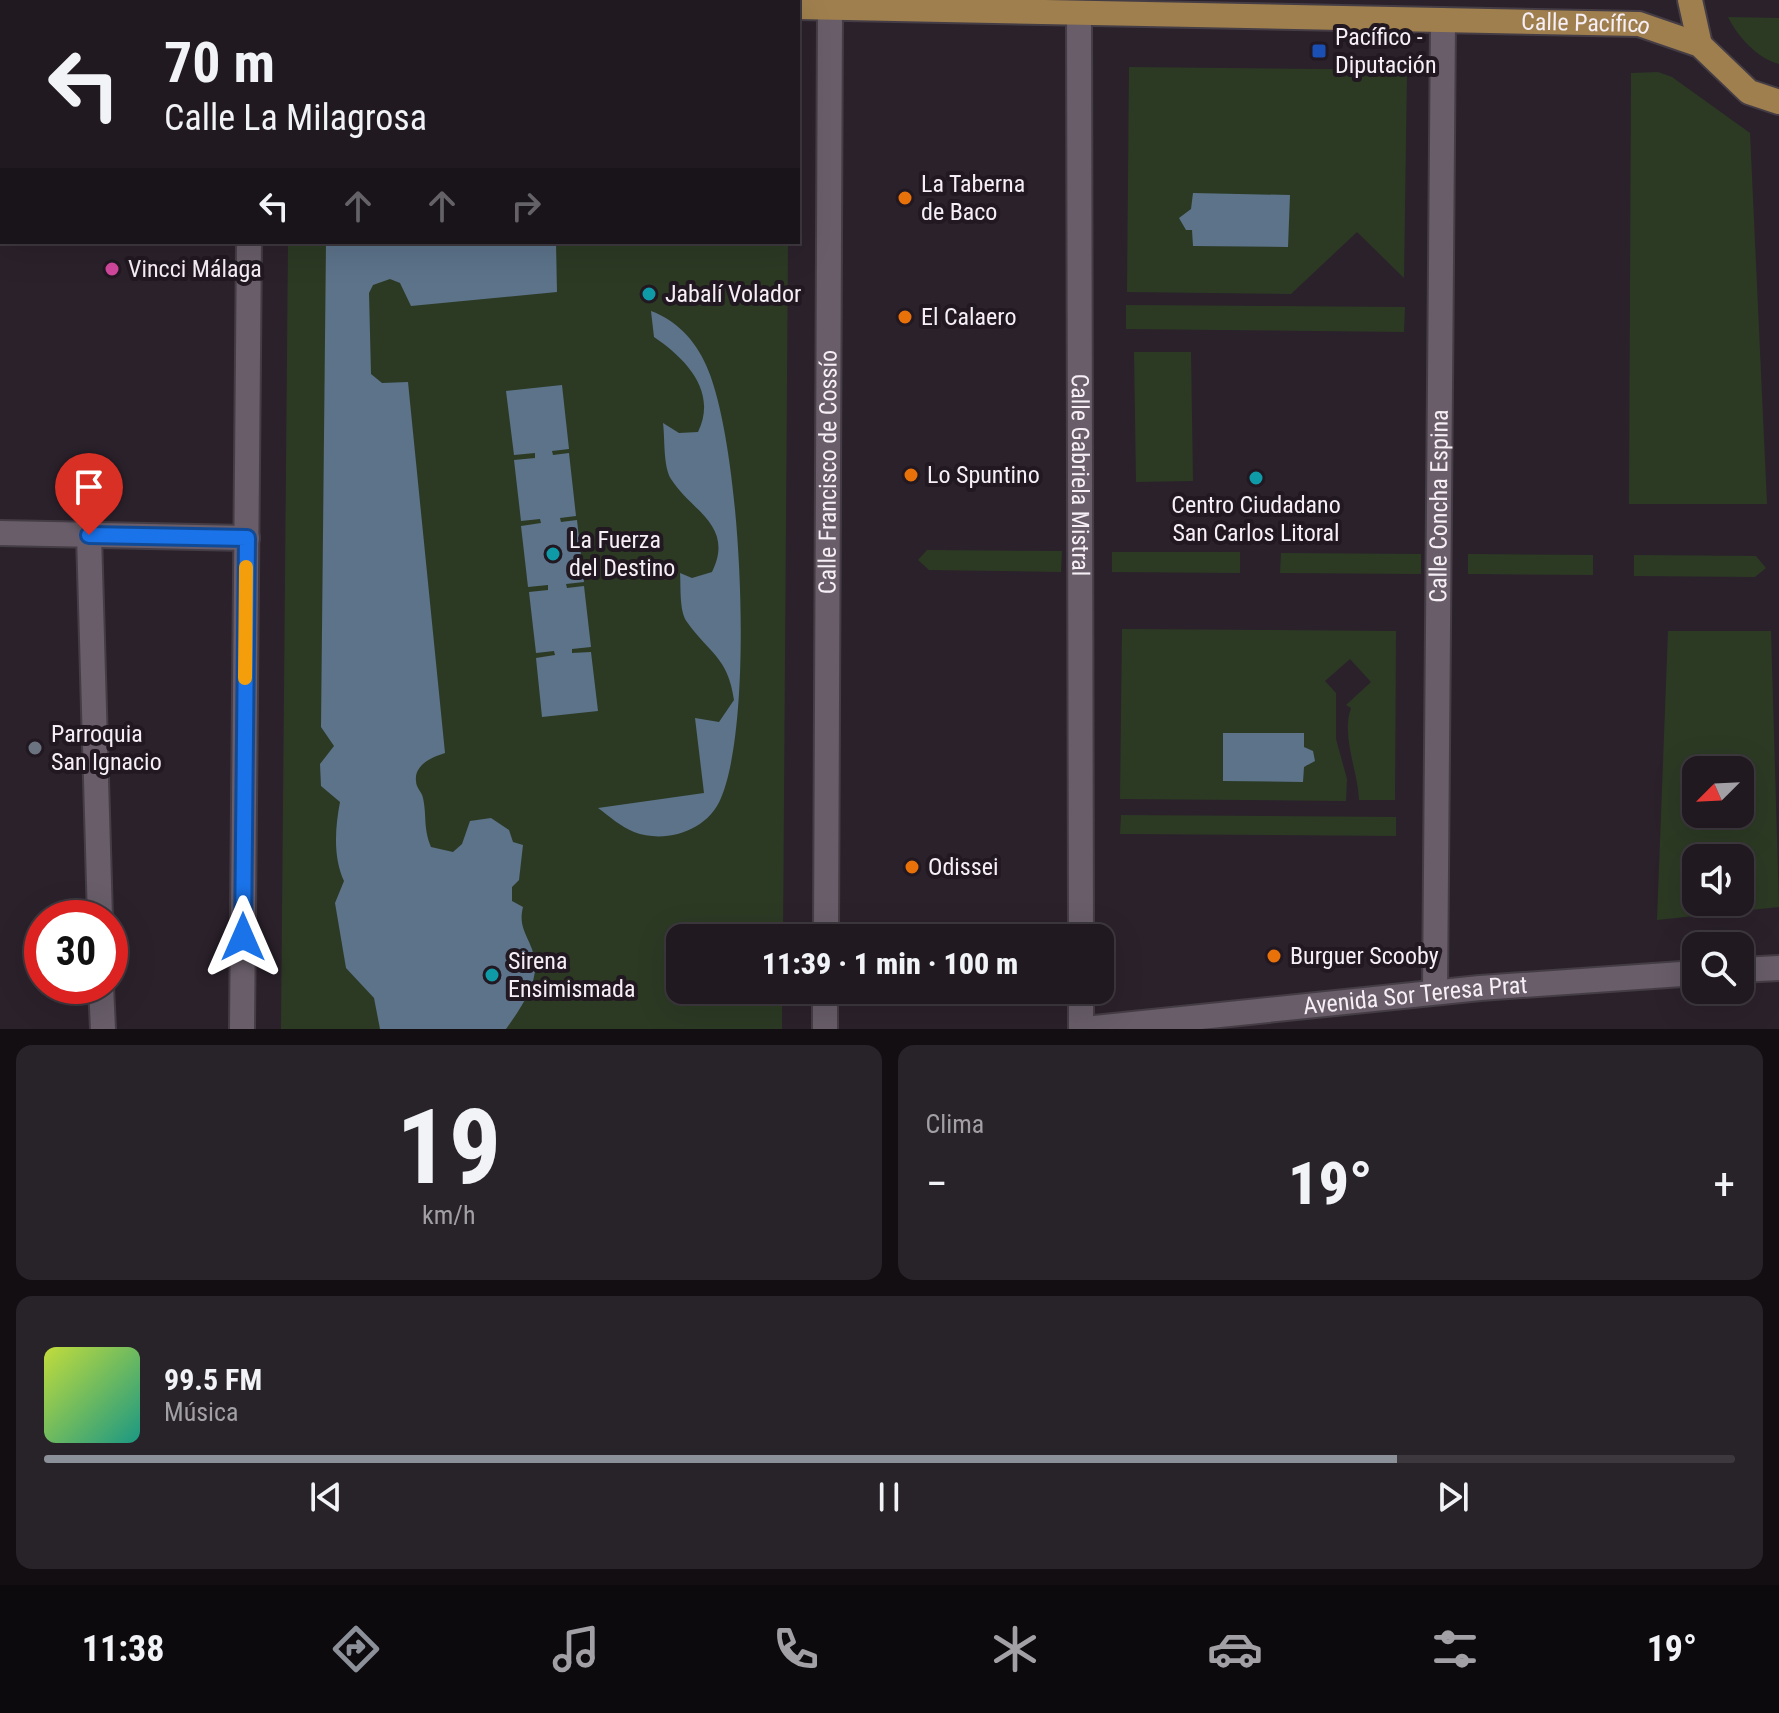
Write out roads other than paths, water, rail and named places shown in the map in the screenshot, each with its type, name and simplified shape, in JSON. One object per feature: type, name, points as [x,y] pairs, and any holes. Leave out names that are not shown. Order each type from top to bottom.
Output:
[{"type":"main road","points":[[1690,0],[1700,45],[1749,92],[1779,102]]},
{"type":"main road","name":"Calle Pacífico","points":[[800,7],[1639,24],[1700,45]]},
{"type":"street","name":"Calle Francisco de Cossío","points":[[826,924],[830,8]]},
{"type":"street","name":"Calle Gabriela Mistral","points":[[1079,13],[1081,924]]},
{"type":"street","name":"Calle Concha Espina","points":[[1435,992],[1443,20]]},
{"type":"street","points":[[242,1029],[249,244]]},
{"type":"street","points":[[0,533],[247,538]]},
{"type":"street","points":[[89,535],[99,900]]},
{"type":"street","points":[[1754,969],[1779,968]]},
{"type":"street","name":"Avenida Sor Teresa Prat","points":[[1083,1029],[1435,992],[1682,974]]},
{"type":"street","points":[[102,1004],[103,1029]]},
{"type":"street","points":[[825,1004],[825,1029]]},
{"type":"street","points":[[1082,1004],[1083,1029]]},
{"type":"water","points":[[1193,193],[1290,195],[1288,247],[1193,246],[1192,230],[1186,230],[1179,218],[1191,209]]},
{"type":"water","points":[[326,244],[556,244],[557,292],[411,306],[400,283],[390,279],[373,285],[369,293],[371,374],[382,383],[408,382],[445,753],[425,762],[416,775],[429,840],[431,847],[453,852],[462,844],[470,821],[491,818],[509,830],[513,842],[523,845],[519,880],[512,887],[512,901],[523,907],[523,928],[533,953],[535,970],[526,998],[506,1029],[380,1029],[374,998],[346,968],[335,903],[344,881],[336,842],[340,802],[321,786],[320,764],[334,746],[321,727]]},
{"type":"water","points":[[651,311],[684,332],[696,347],[706,365],[718,403],[736,515],[741,646],[732,760],[721,798],[715,809],[696,826],[684,832],[659,836],[629,830],[598,808],[704,793],[695,718],[719,722],[734,700],[727,674],[687,622],[682,605],[680,573],[692,578],[712,572],[718,556],[718,542],[708,520],[671,479],[665,460],[663,423],[679,433],[698,432],[704,403],[701,389],[687,365],[654,337]]},
{"type":"water","points":[[562,385],[569,449],[552,451],[553,455],[569,453],[576,516],[560,518],[561,522],[577,520],[584,582],[566,584],[567,588],[584,586],[591,647],[572,649],[572,653],[591,652],[598,711],[542,717],[536,658],[555,655],[554,651],[536,653],[529,592],[548,590],[548,585],[528,587],[521,526],[541,523],[540,519],[521,521],[514,460],[535,458],[535,453],[514,455],[506,391]]},
{"type":"water","points":[[1223,733],[1304,733],[1304,747],[1313,751],[1315,761],[1304,767],[1303,782],[1223,781]]},
{"type":"place","name":"Pacífico - Diputación","points":[[1319,51]]},
{"type":"place","name":"La Taberna de Baco","points":[[905,198]]},
{"type":"place","name":"Vincci Málaga","points":[[112,269]]},
{"type":"place","name":"Jabalí Volador","points":[[649,294]]},
{"type":"place","name":"El Calaero","points":[[905,317]]},
{"type":"place","name":"Lo Spuntino","points":[[911,475]]},
{"type":"place","name":"Centro Ciudadano San Carlos Litoral","points":[[1256,478]]},
{"type":"place","name":"La Fuerza del Destino","points":[[553,554]]},
{"type":"place","name":"Parroquia San Ignacio","points":[[35,748]]},
{"type":"place","name":"Odissei","points":[[912,867]]},
{"type":"place","name":"Burguer Scooby","points":[[1274,956]]},
{"type":"place","name":"Sirena Ensimismada","points":[[492,975]]}]
